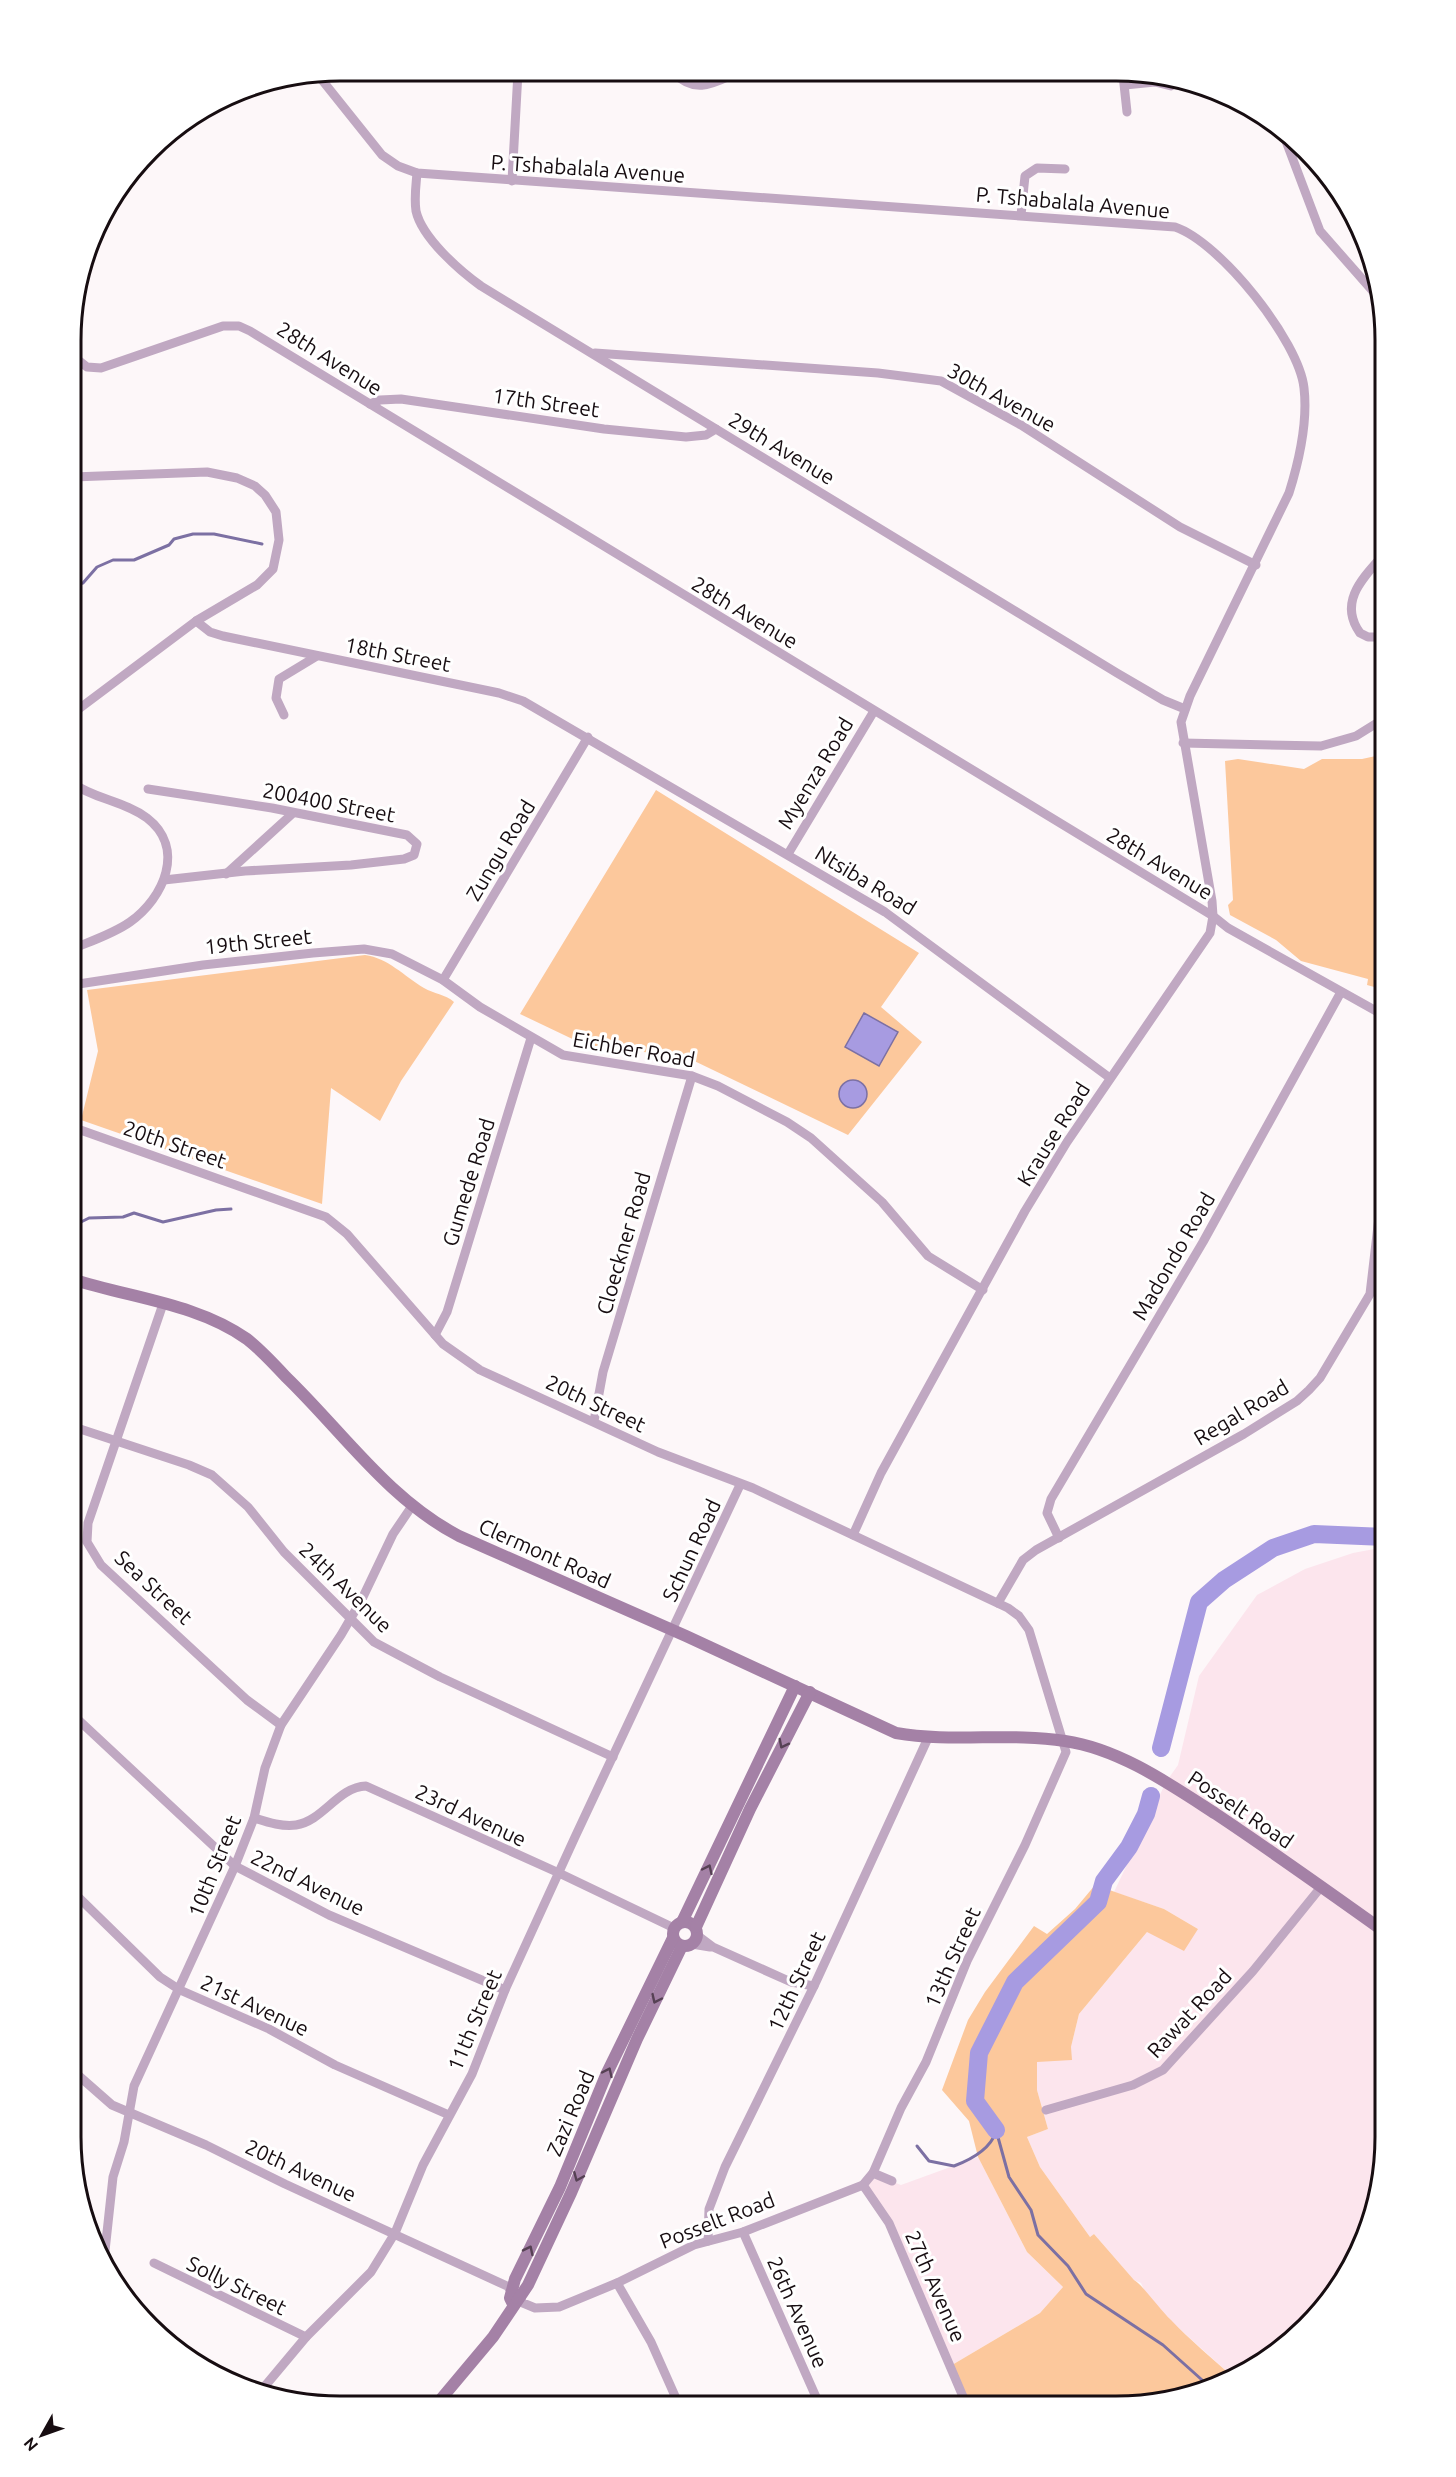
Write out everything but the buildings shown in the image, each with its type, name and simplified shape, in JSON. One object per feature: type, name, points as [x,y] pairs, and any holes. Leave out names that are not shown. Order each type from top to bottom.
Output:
[{"type":"street","points":[[512,181],[518,81]]},
{"type":"street","points":[[686,81],[702,87],[716,81]]},
{"type":"street","points":[[1124,81],[1127,112]]},
{"type":"street","name":"P. Tshabalala Avenue","points":[[324,82],[382,155],[398,166],[417,173],[1128,222],[1184,230],[1204,243],[1257,299],[1274,323],[1298,365],[1305,400],[1294,478],[1256,565],[1185,709],[1181,722],[1183,743]]},
{"type":"street","points":[[1287,145],[1320,231],[1370,287]]},
{"type":"street","points":[[1021,215],[1025,176],[1037,168],[1065,169]]},
{"type":"street","name":"29th Avenue","points":[[417,173],[415,198],[417,213],[425,228],[455,266],[481,286],[1141,688],[1185,709]]},
{"type":"street","name":"28th Avenue","points":[[81,362],[87,367],[101,368],[214,328],[239,326],[1214,916],[1228,928],[1375,1011]]},
{"type":"street","name":"30th Avenue","points":[[592,352],[889,374],[941,381],[1021,425],[1180,527],[1256,565]]},
{"type":"street","name":"17th Street","points":[[370,404],[380,400],[401,399],[604,429],[686,437],[706,435],[716,429]]},
{"type":"street","points":[[81,477],[219,473],[246,481],[265,495],[279,522],[279,540],[273,569],[257,585],[196,621],[81,707]]},
{"type":"street","points":[[1375,565],[1355,588],[1351,612],[1360,633],[1368,637],[1375,637]]},
{"type":"street","name":"18th Street","points":[[196,621],[215,634],[514,698],[588,737]]},
{"type":"street","points":[[284,715],[276,698],[279,679],[317,656]]},
{"type":"street","name":"Myenza Road","points":[[788,854],[874,711]]},
{"type":"street","points":[[1214,916],[1183,743],[1321,746],[1356,736],[1375,724]]},
{"type":"street","name":"Ntsiba Road","points":[[588,737],[788,854],[921,936],[1110,1078]]},
{"type":"street","name":"Zungu Road","points":[[442,980],[588,737]]},
{"type":"street","points":[[81,787],[138,812],[155,825],[165,842],[168,854],[164,880],[138,916],[118,929],[81,945]]},
{"type":"street","name":"200400 Street","points":[[148,789],[273,808],[292,814],[407,836],[417,844],[416,851],[404,859],[164,880]]},
{"type":"street","points":[[226,874],[292,814]]},
{"type":"street","name":"Krause Road","points":[[853,1535],[881,1473],[1033,1199],[1110,1078],[1210,933],[1214,916]]},
{"type":"street","name":"19th Street","points":[[81,984],[203,965],[364,950],[392,954],[442,980]]},
{"type":"street","name":"Eichber Road","points":[[442,980],[531,1038],[573,1059],[692,1076],[733,1093],[811,1138],[882,1202],[928,1256],[983,1290]]},
{"type":"street","name":"Madondo Road","points":[[1059,1538],[1047,1513],[1051,1499],[1203,1242],[1275,1116],[1341,992]]},
{"type":"street","name":"Gumede Road","points":[[435,1335],[447,1312],[531,1038]]},
{"type":"street","name":"Cloeckner Road","points":[[594,1421],[603,1372],[692,1076]]},
{"type":"street","name":"20th Street","points":[[81,1130],[326,1217],[347,1234],[451,1352],[480,1370],[636,1442],[740,1485],[753,1488],[998,1603],[1019,1616],[1029,1630],[1065,1740]]},
{"type":"street","name":"Regal Road","points":[[998,1603],[1023,1560],[1244,1434],[1281,1412],[1309,1390],[1320,1378],[1371,1294],[1375,1257]]},
{"type":"street","name":"Clermont Road","points":[[81,1281],[212,1320],[248,1340],[295,1385],[391,1487],[412,1506],[448,1531],[480,1547],[673,1630],[896,1733],[928,1738],[995,1735],[1065,1740]]},
{"type":"street","name":"Sea Street","points":[[163,1304],[88,1523],[87,1542],[93,1554],[247,1700],[281,1725]]},
{"type":"street","name":"24th Avenue","points":[[81,1429],[189,1465],[212,1475],[248,1507],[284,1552],[366,1636],[384,1649],[613,1757]]},
{"type":"street","name":"Schun Road","points":[[673,1630],[740,1485]]},
{"type":"street","name":"10th Street","points":[[105,2246],[113,2177],[124,2142],[134,2086],[236,1866],[254,1818],[266,1768],[281,1725],[350,1619],[393,1534],[412,1506]]},
{"type":"street","name":"11th Street","points":[[266,2385],[306,2337],[370,2272],[394,2233],[423,2165],[472,2074],[505,1990],[673,1630]]},
{"type":"street","name":"Zazi Road","points":[[443,2396],[493,2337],[516,2302],[571,2193],[795,1686]]},
{"type":"street","name":"Zazi Road","points":[[511,2290],[560,2187],[606,2075],[685,1934],[810,1692]]},
{"type":"street","name":"22nd Avenue","points":[[81,1722],[236,1866],[329,1915],[505,1990]]},
{"type":"street","name":"12th Street","points":[[708,2241],[709,2209],[725,2167],[814,1986],[928,1738]]},
{"type":"street","name":"Posselt Road","points":[[1065,1740],[1108,1754],[1166,1783],[1375,1925]]},
{"type":"street","name":"13th Street","points":[[863,2185],[873,2174],[901,2108],[926,2062],[967,1962],[1045,1802],[1066,1752],[1065,1740]]},
{"type":"street","name":"23rd Avenue","points":[[254,1818],[297,1825],[309,1820],[350,1790],[366,1786],[559,1873],[791,1982],[814,1986]]},
{"type":"street","name":"Rawat Road","points":[[1046,2110],[1133,2085],[1163,2070],[1253,1971],[1321,1887]]},
{"type":"street","name":"21st Avenue","points":[[81,1900],[160,1977],[180,1990],[270,2029],[335,2064],[449,2115]]},
{"type":"street","name":"20th Avenue","points":[[81,2078],[102,2098],[129,2112],[206,2145],[511,2290]]},
{"type":"street","points":[[873,2174],[892,2181]]},
{"type":"street","name":"Posselt Road","points":[[516,2302],[535,2308],[552,2308],[617,2283],[708,2241],[742,2232],[863,2185]]},
{"type":"street","name":"27th Avenue","points":[[863,2185],[893,2231],[963,2396]]},
{"type":"street","name":"26th Avenue","points":[[742,2232],[816,2396]]},
{"type":"street","name":"Solly Street","points":[[154,2263],[306,2337]]},
{"type":"street","points":[[617,2283],[651,2343],[675,2396]]},
{"type":"street","points":[[511,2290],[516,2302]]},
{"type":"shaded area","points":[[1375,756],[1375,987],[1367,985],[1368,979],[1301,961],[1276,940],[1230,915],[1228,905],[1233,900],[1225,761],[1238,759],[1304,769],[1322,759],[1362,759]]},
{"type":"shaded area","points":[[656,790],[919,953],[881,1007],[922,1042],[848,1135],[686,1057],[585,1045],[520,1014]]},
{"type":"shaded area","points":[[365,955],[389,964],[424,988],[454,1002],[401,1081],[380,1121],[331,1088],[322,1204],[81,1120],[98,1051],[87,990]]},
{"type":"shaded area","points":[[864,1013],[898,1032],[879,1066],[845,1047]]},
{"type":"shaded area","points":[[853,1080],[863,1084],[867,1094],[863,1104],[853,1108],[843,1104],[839,1094],[843,1084]]},
{"type":"shaded area","points":[[1375,1549],[1375,2137],[1373,2171],[1366,2204],[1355,2236],[1340,2267],[1322,2295],[1274,2343],[1226,2371],[1173,2323],[1146,2294],[1141,2283],[1134,2280],[1094,2234],[1090,2237],[1040,2167],[1027,2137],[1048,2129],[1037,2090],[1037,2062],[1071,2047],[1079,2014],[1147,1932],[1198,1929],[1164,1909],[1114,1892],[1166,1782],[1178,1765],[1199,1676],[1257,1595],[1305,1569],[1353,1553]]},
{"type":"shaded area","points":[[1095,1885],[1164,1909],[1198,1929],[1184,1951],[1147,1932],[1079,2014],[1071,2047],[1072,2060],[1037,2062],[1037,2090],[1048,2129],[1027,2137],[1040,2167],[1090,2237],[1094,2234],[1167,2316],[1226,2371],[1183,2387],[1150,2394],[964,2396],[952,2365],[1040,2313],[1063,2287],[1027,2252],[978,2157],[969,2121],[942,2090],[968,2020],[985,1992],[1034,1926],[1047,1934],[1075,1909]]},
{"type":"shaded area","points":[[978,2157],[1027,2252],[1063,2287],[1040,2313],[952,2365],[900,2246],[864,2185],[873,2174],[901,2185]]},
{"type":"waterway","points":[[81,584],[97,567],[113,560],[134,560],[169,545],[174,539],[193,534],[214,534],[262,544]]},
{"type":"waterway","points":[[81,1222],[89,1218],[123,1217],[134,1213],[163,1222],[216,1210],[231,1209]]},
{"type":"waterway","points":[[1161,1748],[1199,1602],[1224,1580],[1273,1548],[1314,1534],[1375,1537]]},
{"type":"waterway","points":[[996,2130],[975,2101],[979,2053],[1015,1982],[1098,1902],[1104,1881],[1129,1847],[1146,1814],[1151,1796]]},
{"type":"waterway","points":[[996,2130],[1009,2177],[1031,2210],[1038,2235],[1068,2266],[1086,2294],[1163,2345],[1203,2381]]},
{"type":"waterway","points":[[917,2146],[929,2161],[954,2166],[984,2149],[996,2132]]}]
